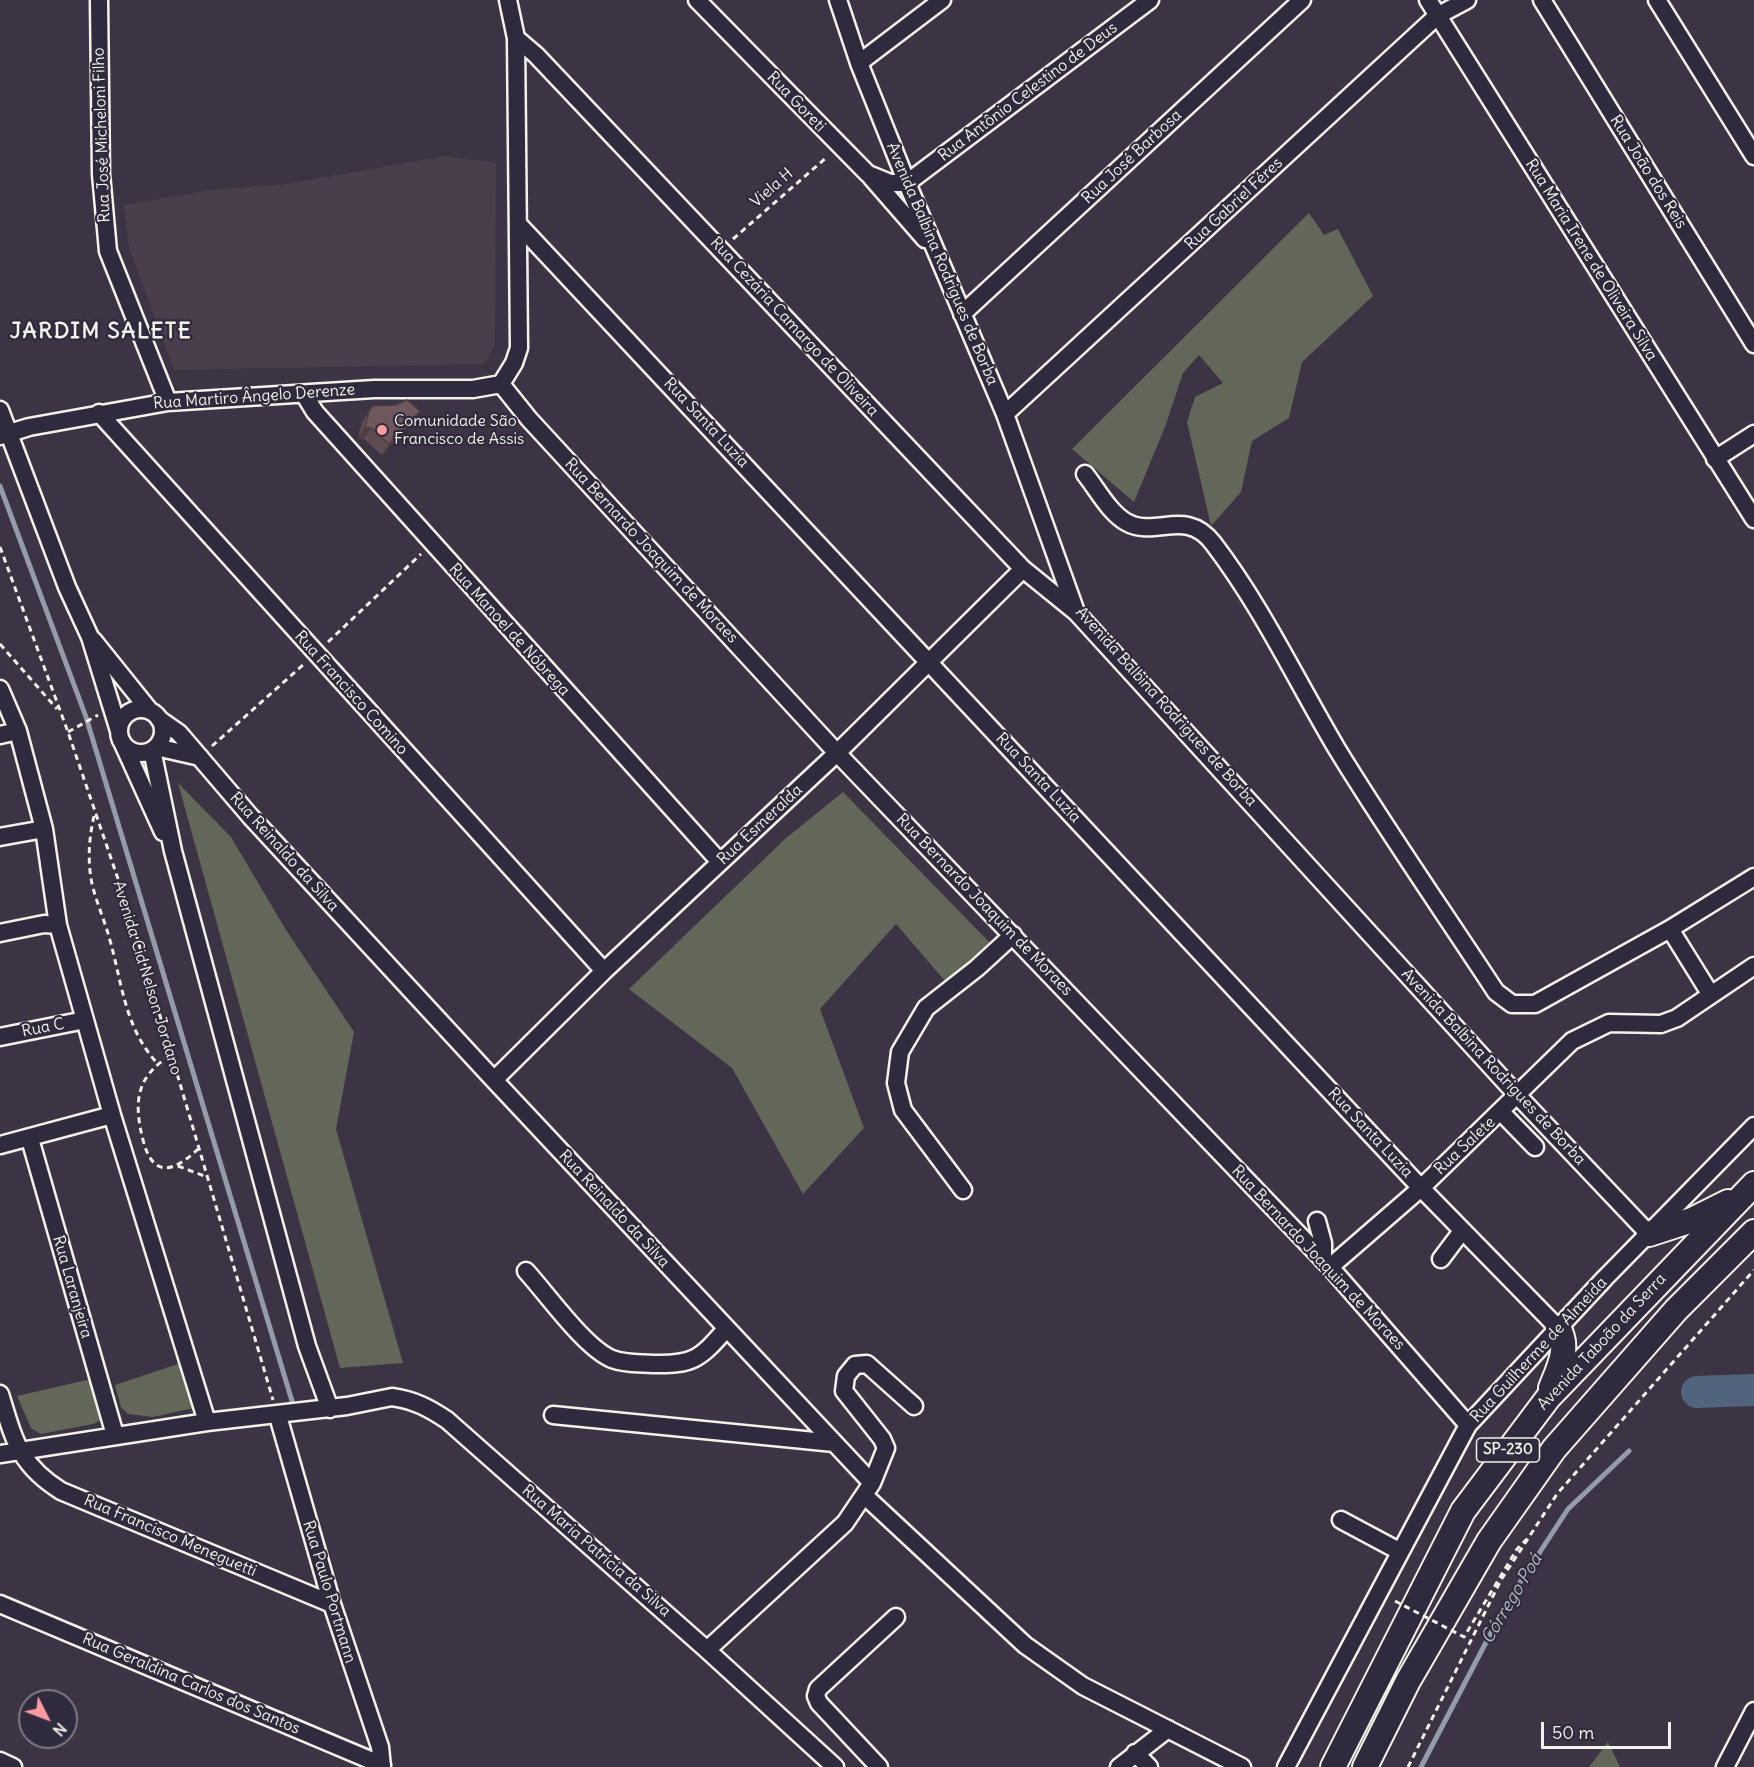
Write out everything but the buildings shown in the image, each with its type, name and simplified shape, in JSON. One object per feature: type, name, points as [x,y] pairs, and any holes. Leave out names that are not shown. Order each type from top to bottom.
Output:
[{"type":"highway","points":[[1649,1234],[1692,1220],[1749,1190]]},
{"type":"highway","name":"Avenida Taboão da Serra","points":[[1333,1767],[1463,1511],[1548,1398],[1749,1190]]},
{"type":"highway","name":"Avenida Taboão da Serra","points":[[1365,1767],[1408,1681],[1489,1541],[1554,1449],[1676,1311],[1754,1232]]},
{"type":"highway","points":[[1548,1398],[1564,1348],[1563,1336],[1558,1328]]},
{"type":"street","name":"Rua José Micheloni Filho","points":[[99,0],[101,174],[108,251],[168,402]]},
{"type":"street","points":[[501,384],[514,363],[519,348],[520,226],[516,38],[508,0]]},
{"type":"street","name":"Rua Goreti","points":[[697,0],[868,174],[890,183],[907,183]]},
{"type":"street","name":"Avenida Balbina Rodrigues de Borba","points":[[838,0],[907,183],[1005,414],[1076,612],[1518,1096],[1649,1234]]},
{"type":"street","points":[[860,63],[942,0]]},
{"type":"street","name":"Rua Antônio Celestino de Deus","points":[[907,183],[1150,0]]},
{"type":"street","name":"Rua José Barbosa","points":[[962,314],[1302,0]]},
{"type":"street","name":"Rua Maria Irene de Oliveira Silva","points":[[1428,0],[1754,519]]},
{"type":"street","name":"Rua Gabriel Féres","points":[[1005,414],[1437,16],[1467,0]]},
{"type":"street","name":"Rua João dos Reis","points":[[1542,0],[1754,344]]},
{"type":"street","points":[[1657,0],[1754,156]]},
{"type":"street","name":"Rua Cezária Camargo de Oliveira","points":[[516,38],[536,56],[721,249],[1023,569],[1076,612]]},
{"type":"street","points":[[868,174],[936,251]]},
{"type":"street","name":"Rua Santa Luzia","points":[[520,226],[930,661],[1421,1188],[1558,1328]]},
{"type":"street","name":"Rua Martiro Ângelo Derenze","points":[[5,435],[99,413],[168,402],[374,388],[473,389],[501,384]]},
{"type":"street","name":"Rua Bernardo Joaquim de Moraes","points":[[501,384],[529,419],[837,753],[1326,1263],[1468,1425]]},
{"type":"street","name":"Rua Manoel de Nóbrega","points":[[304,394],[315,412],[431,544],[720,862]]},
{"type":"street","points":[[0,410],[5,435],[67,587],[90,637],[121,737],[173,851]]},
{"type":"street","name":"Rua Francisco Comino","points":[[99,413],[604,971]]},
{"type":"street","points":[[1715,459],[1754,434]]},
{"type":"street","points":[[1085,474],[1114,513],[1124,521],[1132,525],[1188,526],[1201,529],[1214,543],[1271,630],[1344,758],[1496,992],[1512,1004],[1535,1004],[1670,929],[1754,877]]},
{"type":"street","name":"Rua Esmeralda","points":[[494,1080],[604,971],[837,753],[1023,569]]},
{"type":"street","points":[[90,637],[155,715],[162,734],[154,749],[173,851],[307,1346],[330,1409]]},
{"type":"street","points":[[0,688],[18,731],[45,828],[58,925],[112,1115],[207,1422]]},
{"type":"street","points":[[121,737],[124,717],[129,712],[136,710],[155,715]]},
{"type":"street","name":"Rua Reinaldo da Silva","points":[[155,715],[179,733],[250,816],[834,1443],[869,1489],[1025,1645],[1083,1686],[1242,1767]]},
{"type":"street","points":[[0,735],[18,731]]},
{"type":"street","points":[[121,737],[136,753],[154,749],[200,757]]},
{"type":"street","points":[[0,837],[45,828]]},
{"type":"street","points":[[0,933],[44,924],[58,925]]},
{"type":"street","points":[[1670,929],[1712,995]]},
{"type":"street","points":[[963,1190],[903,1110],[896,1083],[900,1052],[926,1008],[977,968],[1013,935]]},
{"type":"street","name":"Rua Salete","points":[[1326,1263],[1421,1188],[1572,1041],[1609,1023],[1661,1024],[1677,1018],[1754,966]]},
{"type":"street","name":"Rua C","points":[[0,1036],[85,1020]]},
{"type":"street","points":[[1501,1112],[1535,1147]]},
{"type":"street","points":[[0,1145],[30,1139],[112,1115]]},
{"type":"street","name":"Rua Guilherme de Almeida","points":[[1286,1767],[1468,1425],[1558,1328],[1754,1126]]},
{"type":"street","name":"Rua Laranjeira","points":[[30,1139],[115,1435]]},
{"type":"street","points":[[1317,1221],[1326,1263]]},
{"type":"street","points":[[1441,1259],[1462,1231]]},
{"type":"street","points":[[526,1270],[591,1344],[613,1359],[630,1363],[692,1362],[706,1353],[726,1329]]},
{"type":"street","points":[[707,1650],[845,1523],[869,1489],[886,1448],[882,1439],[844,1391],[846,1376],[855,1365],[867,1364],[914,1406]]},
{"type":"street","points":[[0,1394],[19,1452]]},
{"type":"street","name":"Rua Maria Patrícia da Silva","points":[[0,1454],[207,1422],[330,1409],[392,1397],[409,1400],[429,1408],[447,1420],[707,1650],[835,1767]]},
{"type":"street","points":[[553,1415],[834,1443]]},
{"type":"street","name":"Rua Paulo Portmann","points":[[278,1416],[332,1604],[380,1747],[382,1766]]},
{"type":"street","name":"Rua Francisco Meneguetti","points":[[19,1452],[46,1482],[61,1491],[332,1604]]},
{"type":"street","points":[[1341,1520],[1399,1551]]},
{"type":"street","name":"Rua Geraldina Carlos dos Santos","points":[[0,1604],[382,1766]]},
{"type":"street","points":[[879,1767],[819,1703],[816,1696],[818,1689],[896,1617]]},
{"type":"street","points":[[1725,1767],[1754,1711]]},
{"type":"street","points":[[1119,1767],[1168,1729]]},
{"type":"street","points":[[1136,1754],[1149,1767]]},
{"type":"street","points":[[0,1761],[13,1767]]},
{"type":"path","name":"Viela H","points":[[721,249],[839,146]]},
{"type":"path","name":"Avenida Cid Nelson Jordano","points":[[0,547],[68,732],[131,917],[170,1056],[278,1416]]},
{"type":"path","points":[[0,644],[60,712]]},
{"type":"path","points":[[68,732],[97,716]]},
{"type":"path","points":[[95,813],[91,832],[90,873],[110,938],[122,999],[137,1034],[158,1064]]},
{"type":"path","points":[[170,1056],[158,1064],[140,1091],[138,1119],[148,1158],[153,1164],[170,1168],[178,1166],[198,1149]]},
{"type":"path","points":[[178,1166],[207,1178]]},
{"type":"path","points":[[1408,1767],[1501,1580],[1557,1494],[1754,1270]]},
{"type":"path","points":[[1395,1601],[1464,1637],[1517,1549],[1530,1536]]},
{"type":"shaded area","points":[[444,156],[496,163],[495,344],[484,364],[174,370],[129,247],[124,205],[210,190],[287,184]]},
{"type":"green space","points":[[1309,213],[1324,235],[1338,229],[1373,296],[1302,362],[1289,418],[1252,441],[1241,492],[1211,526],[1187,422],[1195,397],[1223,383],[1199,355],[1183,373],[1165,427],[1134,502],[1072,449]]},
{"type":"green space","points":[[178,783],[231,837],[286,930],[354,1032],[336,1129],[403,1363],[340,1368]]},
{"type":"green space","points":[[843,792],[993,946],[945,981],[896,924],[820,1009],[864,1128],[803,1194],[732,1068],[629,989],[785,839]]},
{"type":"green space","points":[[181,1363],[194,1408],[153,1417],[128,1414],[121,1407],[115,1385]]},
{"type":"green space","points":[[91,1379],[104,1419],[93,1424],[41,1434],[31,1428],[17,1396]]},
{"type":"green space","points":[[1608,1742],[1620,1767],[1589,1767]]},
{"type":"waterway","points":[[0,486],[86,717],[292,1401]]},
{"type":"waterway","name":"Córrego Poá","points":[[1697,1392],[1754,1390]]},
{"type":"waterway","name":"Córrego Poá","points":[[1421,1767],[1506,1604],[1568,1509],[1629,1451]]},
{"type":"place","name":"Comunidade São Francisco de Assis","points":[[382,430]]},
{"type":"district","name":"JARDIM SALETE","points":[[101,332]]}]
